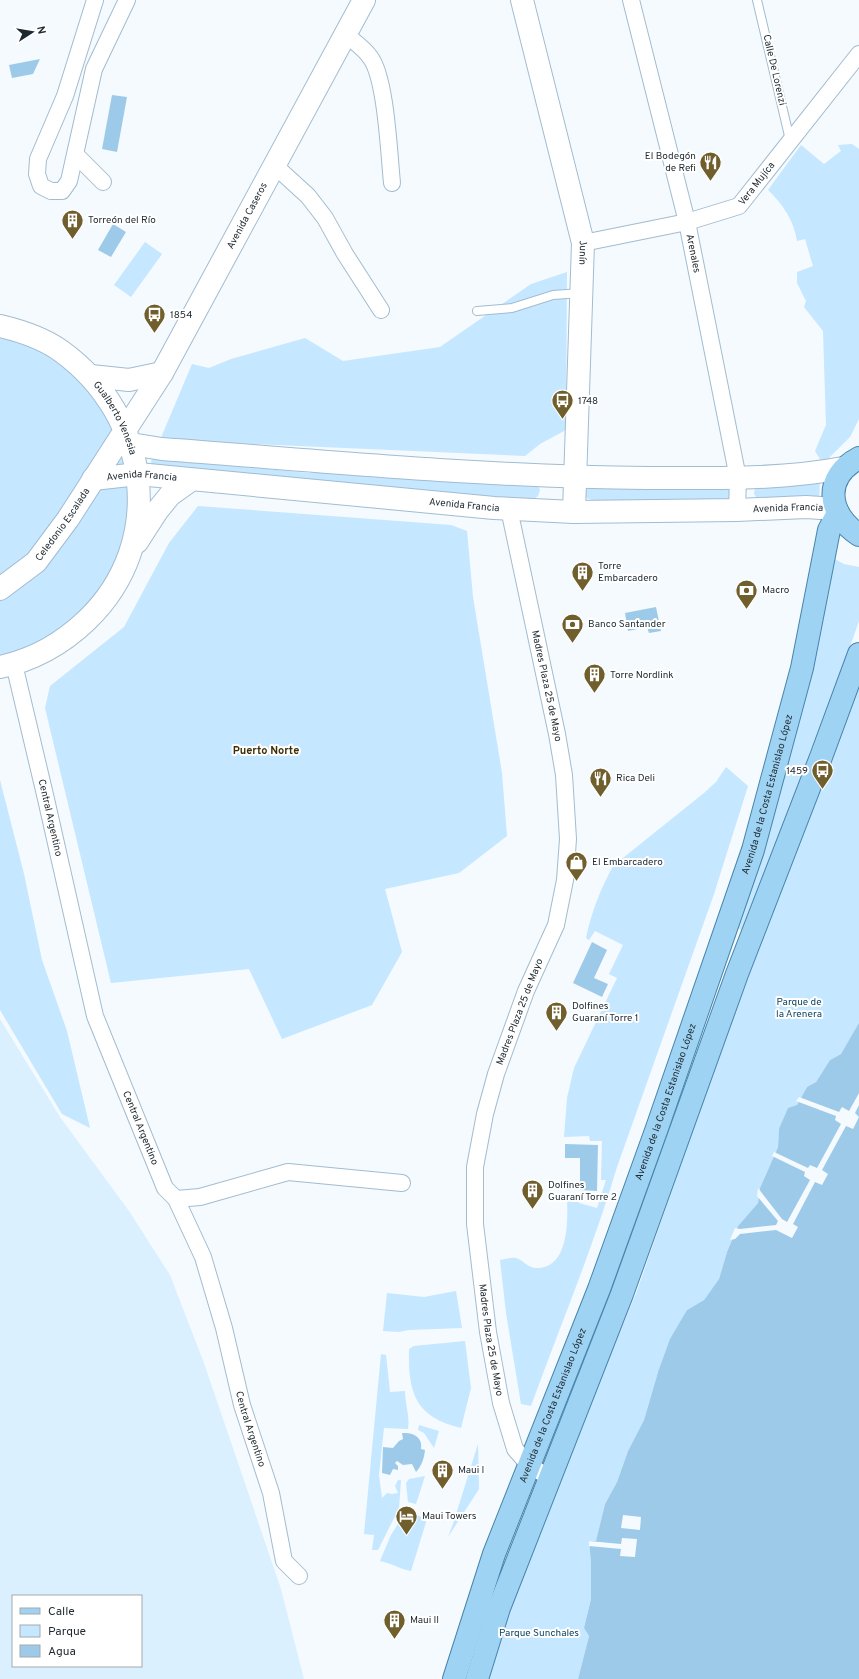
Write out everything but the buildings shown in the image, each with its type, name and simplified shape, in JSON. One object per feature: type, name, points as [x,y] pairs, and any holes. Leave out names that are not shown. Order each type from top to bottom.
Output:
[{"type":"main road","name":"Avenida Caseros","points":[[128,436],[364,0]]},
{"type":"main road","name":"Junín","points":[[522,0],[583,243],[574,512]]},
{"type":"main road","name":"Gualberto Venesia","points":[[0,326],[25,332],[61,350],[91,376],[109,397],[128,436],[138,474],[139,488],[136,530],[130,553],[116,584],[97,611],[73,634],[45,652],[7,666]]},
{"type":"main road","points":[[91,376],[129,380],[162,373]]},
{"type":"main road","points":[[128,436],[162,449],[575,478],[738,478],[809,474],[850,464]]},
{"type":"main road","name":"Celedonio Escalada","points":[[0,589],[36,562],[93,479],[128,436]]},
{"type":"main road","points":[[859,440],[850,464],[836,481],[834,495],[837,511],[847,527],[859,535]]},
{"type":"main road","name":"Avenida Francia","points":[[93,479],[138,474],[519,509],[574,512],[737,510],[806,507],[837,511]]},
{"type":"main road","points":[[519,509],[543,506],[549,499],[550,493],[546,484],[529,475]]},
{"type":"main road","points":[[130,553],[157,511],[170,495],[191,480]]},
{"type":"main road","name":"Avenida de la Costa Estanislao López","points":[[454,1679],[494,1554],[609,1260],[657,1128],[753,850],[802,668],[829,530],[837,511]]},
{"type":"main road","points":[[477,1679],[499,1608],[622,1294],[734,981],[859,654]]},
{"type":"street","points":[[95,0],[65,96],[38,159],[38,174],[41,186],[51,191],[62,190],[69,181],[94,69],[127,0]]},
{"type":"street","name":"Arenales","points":[[632,0],[687,222],[738,478],[737,510]]},
{"type":"street","points":[[345,34],[370,56],[377,68],[385,111],[392,183]]},
{"type":"street","name":"Vera Mujíca","points":[[583,243],[687,222],[739,206],[859,54]]},
{"type":"street","points":[[76,155],[103,182]]},
{"type":"street","points":[[274,165],[308,196],[325,218],[345,254],[381,310]]},
{"type":"street","name":"Madres Plaza 25 de Mayo","points":[[519,509],[564,775],[568,816],[568,839],[565,880],[556,925],[526,991],[496,1074],[485,1114],[475,1167],[475,1224],[488,1332],[501,1403],[515,1448],[529,1465],[550,1478]]},
{"type":"street","name":"Central Argentino","points":[[7,666],[46,799],[94,1016],[165,1188],[176,1199],[203,1257],[224,1328],[242,1405],[271,1493],[284,1561],[299,1576]]},
{"type":"street","points":[[176,1199],[200,1197],[288,1172],[402,1183]]},
{"type":"lane","name":"Calle De Lorenzi","points":[[757,0],[790,141]]},
{"type":"lane","points":[[477,312],[512,308],[554,294],[581,293]]},
{"type":"shaded area","points":[[0,1019],[60,1117],[129,1211],[170,1275],[204,1363],[281,1589],[304,1679],[0,1679]]},
{"type":"green space","points":[[852,144],[859,149],[859,419],[850,437],[823,464],[815,451],[826,425],[823,331],[804,307],[806,301],[797,283],[797,272],[813,266],[805,239],[797,241],[796,234],[787,213],[768,190],[801,145],[824,164],[841,151],[838,145]]},
{"type":"green space","points":[[145,242],[162,254],[131,297],[114,285]]},
{"type":"green space","points":[[567,272],[566,430],[540,444],[525,456],[160,440],[192,364],[209,368],[231,359],[305,338],[343,361],[440,347],[531,284]]},
{"type":"green space","points":[[0,326],[61,350],[126,428],[136,530],[97,611],[0,667]]},
{"type":"green space","points":[[153,458],[309,473],[325,472],[537,483],[540,490],[538,496],[533,500],[504,498],[152,465],[151,461]]},
{"type":"green space","points":[[820,481],[819,500],[757,499],[754,494],[755,487]]},
{"type":"green space","points":[[587,486],[728,486],[730,491],[729,498],[725,500],[595,501],[586,498],[584,491]]},
{"type":"green space","points":[[198,506],[451,525],[467,531],[473,597],[502,773],[507,836],[459,873],[385,889],[402,952],[372,1005],[282,1039],[249,969],[111,983],[45,708],[50,686],[124,627],[169,543]]},
{"type":"green space","points":[[833,558],[844,564],[859,567],[859,621],[821,729],[742,930],[737,928],[771,827],[797,729],[829,593]]},
{"type":"green space","name":"Parque de la Arenera","points":[[859,681],[859,1025],[841,1054],[830,1060],[816,1082],[807,1087],[797,1105],[779,1129],[778,1147],[760,1188],[758,1203],[738,1226],[727,1252],[719,1279],[704,1300],[687,1310],[658,1372],[644,1420],[628,1451],[617,1482],[605,1504],[596,1542],[589,1541],[591,1563],[591,1599],[584,1628],[589,1636],[578,1679],[477,1679],[637,1291],[739,996]]},
{"type":"green space","points":[[726,767],[748,786],[714,894],[617,1167],[587,1257],[531,1406],[521,1404],[506,1313],[500,1260],[516,1258],[535,1268],[546,1267],[554,1261],[560,1253],[564,1242],[567,1219],[567,1198],[579,1198],[579,1203],[597,1208],[606,1180],[601,1180],[602,1141],[590,1141],[589,1136],[564,1137],[567,1098],[574,1068],[617,978],[609,974],[623,945],[595,931],[589,940],[586,938],[594,910],[604,883],[613,866],[704,793],[716,782]]},
{"type":"green space","points":[[0,780],[24,874],[42,960],[67,1031],[90,1128],[62,1114],[0,1010]]},
{"type":"green space","points":[[456,1291],[462,1328],[409,1330],[399,1332],[383,1331],[387,1293],[424,1297]]},
{"type":"green space","points":[[465,1341],[471,1388],[461,1428],[433,1417],[424,1410],[417,1401],[410,1378],[409,1349],[414,1346]]},
{"type":"green space","points":[[381,1354],[386,1355],[390,1392],[405,1391],[408,1429],[384,1428],[379,1475],[382,1498],[387,1493],[398,1493],[395,1486],[398,1480],[401,1480],[399,1508],[378,1550],[372,1550],[374,1535],[364,1534]]},
{"type":"green space","points":[[419,1425],[439,1431],[434,1448],[424,1433],[418,1430]]},
{"type":"green space","points":[[478,1444],[479,1489],[448,1537],[453,1524]]},
{"type":"green space","points":[[425,1476],[416,1504],[408,1502],[406,1483],[409,1479]]},
{"type":"green space","points":[[408,1508],[414,1511],[413,1514],[427,1519],[411,1571],[380,1561],[391,1535]]},
{"type":"water","points":[[40,59],[33,74],[12,78],[9,65]]},
{"type":"water","points":[[112,95],[127,97],[117,152],[102,149]]},
{"type":"water","points":[[113,224],[126,232],[111,257],[98,250]]},
{"type":"water","points":[[656,607],[661,631],[649,633],[647,627],[628,631],[625,613]]},
{"type":"water","points":[[592,942],[607,950],[594,978],[608,984],[602,997],[573,983]]},
{"type":"water","points":[[859,1023],[859,1679],[578,1679],[589,1636],[584,1628],[591,1599],[591,1563],[589,1541],[596,1541],[605,1504],[617,1482],[628,1451],[644,1420],[658,1372],[670,1339],[687,1310],[704,1300],[719,1279],[727,1252],[738,1226],[758,1203],[760,1188],[778,1147],[779,1129],[788,1108],[797,1105],[807,1087],[816,1082],[830,1060],[841,1054]]},
{"type":"water","points":[[565,1144],[598,1145],[597,1191],[580,1190],[580,1158],[565,1158]]},
{"type":"water","points":[[402,1433],[410,1433],[419,1438],[421,1449],[425,1450],[421,1464],[416,1472],[412,1464],[403,1465],[397,1461],[395,1463],[398,1466],[398,1470],[393,1469],[390,1475],[382,1473],[383,1447],[393,1448],[403,1439]]},
{"type":"pier","points":[[859,1093],[859,1105],[855,1113],[859,1117],[853,1129],[846,1126],[822,1170],[828,1174],[822,1185],[815,1182],[793,1224],[798,1227],[792,1238],[776,1230],[740,1234],[735,1239],[730,1240],[735,1228],[740,1229],[776,1225],[778,1221],[757,1196],[758,1188],[782,1219],[787,1222],[810,1180],[804,1176],[805,1172],[772,1156],[774,1152],[808,1168],[810,1165],[817,1168],[841,1124],[835,1120],[836,1116],[796,1101],[799,1097],[839,1112],[842,1107],[849,1111]]},
{"type":"pier","points":[[623,1515],[641,1517],[640,1530],[621,1528]]},
{"type":"pier","points":[[622,1538],[637,1539],[635,1557],[620,1556],[621,1549],[589,1546],[589,1541],[621,1544]]},
{"type":"place","name":"El Bodegón de Refi","points":[[711,182]]},
{"type":"place","name":"Torreón del Río","points":[[72,240]]},
{"type":"place","name":"1854","points":[[155,334]]},
{"type":"place","name":"1748","points":[[563,420]]},
{"type":"place","name":"Torre Embarcadero","points":[[582,592]]},
{"type":"place","name":"Macro","points":[[747,610]]},
{"type":"place","name":"Banco Santander","points":[[573,644]]},
{"type":"place","name":"Torre Nordlink","points":[[594,694]]},
{"type":"place","name":"1459","points":[[823,790]]},
{"type":"place","name":"Rica Deli","points":[[600,798]]},
{"type":"place","name":"El Embarcadero","points":[[577,882]]},
{"type":"place","name":"Dolfines Guaraní Torre 1","points":[[556,1032]]},
{"type":"place","name":"Dolfines Guaraní Torre 2","points":[[533,1210]]},
{"type":"place","name":"Maui I","points":[[442,1490]]},
{"type":"place","name":"Maui Towers","points":[[406,1536]]},
{"type":"place","name":"Maui II","points":[[394,1640]]},
{"type":"district","name":"Puerto Norte","points":[[266,751]]},
{"type":"park label","name":"Parque Sunchales","points":[[539,1633]]}]
